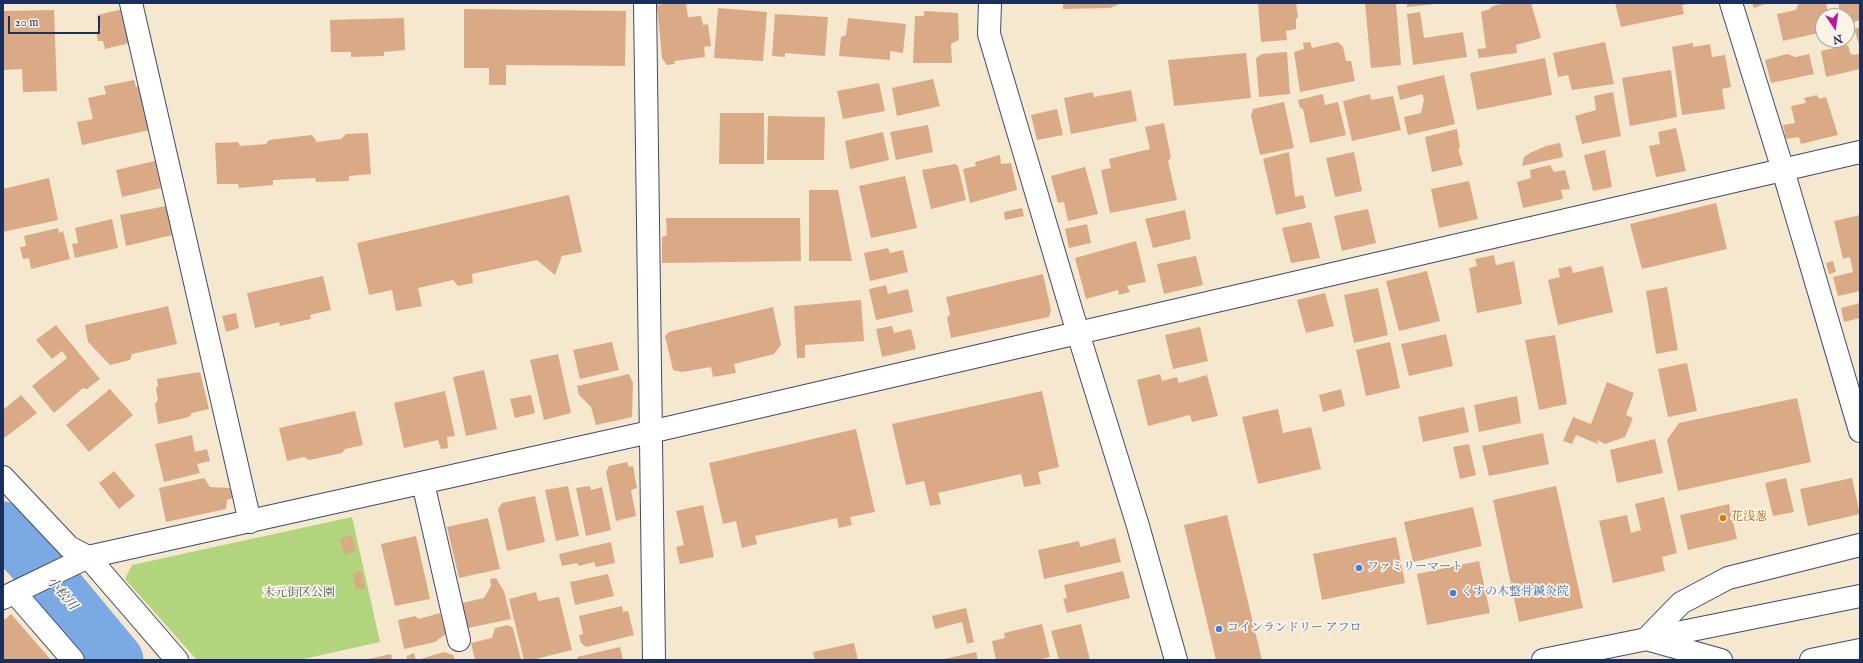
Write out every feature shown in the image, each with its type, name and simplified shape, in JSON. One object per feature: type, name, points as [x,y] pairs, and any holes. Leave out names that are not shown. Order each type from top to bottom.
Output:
[{"type":"street","points":[[131,3],[250,522]]},
{"type":"street","points":[[645,3],[654,660]]},
{"type":"street","points":[[990,3],[989,34],[1078,333],[1138,526],[1176,660]]},
{"type":"street","points":[[1731,3],[1784,170],[1860,431]]},
{"type":"street","points":[[73,660],[9,596],[88,557],[650,432],[1860,152]]},
{"type":"street","points":[[3,477],[69,547],[88,557],[177,660]]},
{"type":"street","points":[[423,483],[459,640]]},
{"type":"street","points":[[1646,639],[1681,603],[1728,578],[1860,545]]},
{"type":"street","points":[[1543,660],[1860,596]]},
{"type":"street","points":[[1646,639],[1721,660]]},
{"type":"street","points":[[1811,660],[1860,650]]},
{"type":"green space","name":"末元街区公園","points":[[352,517],[380,642],[299,660],[197,660],[125,579],[132,565]]},
{"type":"building","points":[[668,3],[686,3],[688,17],[701,16],[703,25],[708,24],[711,46],[704,47],[705,57],[674,61],[675,64],[667,65],[662,58],[657,5]]},
{"type":"building","points":[[1063,3],[1122,3],[1110,8],[1063,9]]},
{"type":"building","points":[[1258,3],[1296,3],[1298,17],[1296,19],[1296,29],[1286,31],[1287,40],[1261,42]]},
{"type":"building","points":[[1365,3],[1396,3],[1401,65],[1371,68]]},
{"type":"building","points":[[1407,3],[1436,3],[1436,4],[1407,7]]},
{"type":"building","points":[[1507,3],[1531,3],[1541,38],[1516,45],[1517,53],[1479,58],[1477,49],[1486,48],[1481,12],[1490,9],[1492,6]]},
{"type":"building","points":[[1615,3],[1690,4],[1682,5],[1684,14],[1621,27]]},
{"type":"building","points":[[1752,3],[1767,3],[1754,8]]},
{"type":"building","points":[[1799,3],[1826,3],[1827,8],[1815,8],[1815,34],[1783,41],[1777,14],[1796,10]]},
{"type":"building","points":[[1838,3],[1860,3],[1860,20],[1855,22],[1855,8],[1839,8]]},
{"type":"building","points":[[718,8],[767,12],[763,61],[714,58]]},
{"type":"building","points":[[123,9],[130,43],[105,49],[103,41],[98,41],[96,32],[101,31],[97,15]]},
{"type":"building","points":[[464,9],[626,11],[625,66],[506,65],[506,85],[489,85],[489,68],[464,68]]},
{"type":"building","points":[[54,10],[57,91],[23,92],[22,69],[3,70],[3,11]]},
{"type":"building","points":[[924,11],[958,13],[959,40],[951,44],[952,63],[913,63],[915,16],[924,16]]},
{"type":"building","points":[[1420,12],[1424,38],[1463,32],[1467,57],[1413,65],[1407,14]]},
{"type":"building","points":[[775,14],[828,17],[825,56],[785,53],[785,57],[772,56]]},
{"type":"building","points":[[404,18],[405,50],[384,52],[384,56],[351,57],[351,52],[331,52],[330,20]]},
{"type":"building","points":[[848,18],[906,24],[903,53],[890,51],[890,60],[839,56],[841,37],[846,35]]},
{"type":"building","points":[[1860,27],[1860,47],[1855,32],[1855,29]]},
{"type":"building","points":[[1310,42],[1312,48],[1338,42],[1343,47],[1346,61],[1351,61],[1355,81],[1300,92],[1294,52],[1304,49],[1303,43]]},
{"type":"building","points":[[1605,42],[1614,84],[1572,90],[1568,75],[1558,77],[1553,53]]},
{"type":"building","points":[[1693,43],[1693,47],[1710,44],[1712,57],[1725,55],[1731,87],[1722,89],[1725,109],[1682,115],[1672,47]]},
{"type":"building","points":[[1834,48],[1849,48],[1850,53],[1853,55],[1859,54],[1860,69],[1826,77],[1821,51]]},
{"type":"building","points":[[1287,52],[1290,94],[1259,97],[1256,58],[1262,54]]},
{"type":"building","points":[[1246,53],[1251,98],[1174,106],[1168,60]]},
{"type":"building","points":[[1787,54],[1795,57],[1809,54],[1814,74],[1771,83],[1765,60]]},
{"type":"building","points":[[1545,58],[1552,95],[1477,110],[1470,73]]},
{"type":"building","points":[[1671,70],[1677,117],[1630,126],[1622,78]]},
{"type":"building","points":[[1444,75],[1455,124],[1408,135],[1404,117],[1421,113],[1424,100],[1422,94],[1400,100],[1397,86]]},
{"type":"building","points":[[933,79],[940,106],[897,116],[892,88]]},
{"type":"building","points":[[134,80],[136,87],[140,86],[150,130],[82,145],[77,122],[93,119],[88,98],[106,94],[104,86]]},
{"type":"building","points":[[879,83],[885,111],[843,119],[837,91]]},
{"type":"building","points":[[1131,90],[1137,121],[1071,134],[1064,98],[1093,92],[1094,97]]},
{"type":"building","points":[[1613,92],[1621,136],[1582,144],[1575,116],[1596,110],[1594,96]]},
{"type":"building","points":[[1323,94],[1325,105],[1338,102],[1346,135],[1310,143],[1303,109],[1300,108],[1298,100]]},
{"type":"building","points":[[1370,94],[1371,100],[1393,96],[1401,130],[1352,141],[1343,101]]},
{"type":"building","points":[[1817,95],[1819,99],[1826,97],[1838,135],[1801,144],[1799,137],[1786,139],[1783,125],[1795,123],[1791,106],[1806,103],[1804,98]]},
{"type":"building","points":[[1284,102],[1294,148],[1260,155],[1251,116],[1253,109]]},
{"type":"building","points":[[1057,109],[1063,135],[1037,140],[1031,115]]},
{"type":"building","points":[[720,113],[764,113],[764,164],[719,164]]},
{"type":"building","points":[[768,116],[825,117],[824,160],[767,160]]},
{"type":"building","points":[[1164,123],[1171,158],[1168,161],[1177,200],[1110,213],[1101,170],[1111,168],[1109,159],[1150,149],[1145,127]]},
{"type":"building","points":[[928,125],[933,152],[896,160],[890,132]]},
{"type":"building","points":[[1676,128],[1686,171],[1656,177],[1649,146],[1660,144],[1658,132]]},
{"type":"building","points":[[1457,129],[1460,147],[1458,149],[1463,165],[1432,172],[1425,137]]},
{"type":"building","points":[[883,132],[889,160],[850,169],[845,141]]},
{"type":"building","points":[[368,133],[371,174],[349,176],[349,181],[316,182],[315,178],[273,180],[273,185],[239,188],[238,184],[217,184],[215,143],[238,142],[240,146],[266,144],[269,140],[312,135],[317,142],[341,139],[346,134]]},
{"type":"building","points":[[1560,143],[1563,157],[1522,166],[1524,157],[1530,153],[1546,146]]},
{"type":"building","points":[[1605,150],[1612,187],[1593,191],[1584,155]]},
{"type":"building","points":[[1289,152],[1295,197],[1303,195],[1306,208],[1276,215],[1263,159]]},
{"type":"building","points":[[1354,152],[1362,191],[1335,197],[1326,158]]},
{"type":"building","points":[[1000,155],[1001,164],[1011,163],[1017,190],[970,203],[963,169],[976,166],[975,162]]},
{"type":"building","points":[[155,161],[161,188],[122,197],[116,170]]},
{"type":"building","points":[[955,164],[958,166],[966,200],[931,209],[922,170]]},
{"type":"building","points":[[1550,165],[1554,172],[1565,170],[1570,189],[1561,190],[1563,199],[1523,208],[1517,182],[1531,178],[1530,170]]},
{"type":"building","points":[[1085,167],[1098,214],[1068,221],[1064,202],[1058,203],[1051,176]]},
{"type":"building","points":[[905,176],[917,228],[871,238],[859,186]]},
{"type":"building","points":[[49,178],[58,220],[3,232],[3,189]]},
{"type":"building","points":[[1469,181],[1478,219],[1439,228],[1431,189]]},
{"type":"building","points":[[809,190],[838,190],[852,261],[809,261]]},
{"type":"building","points":[[569,195],[582,252],[562,256],[555,275],[537,260],[472,274],[473,283],[458,286],[453,280],[418,288],[422,306],[396,311],[392,290],[369,295],[357,243]]},
{"type":"building","points":[[1716,203],[1727,249],[1642,269],[1630,224]]},
{"type":"building","points":[[166,206],[172,235],[126,246],[120,215]]},
{"type":"building","points":[[1022,208],[1024,216],[1005,220],[1004,212]]},
{"type":"building","points":[[1368,209],[1376,243],[1342,251],[1334,216]]},
{"type":"building","points":[[1185,210],[1191,239],[1153,248],[1145,219]]},
{"type":"building","points":[[1860,215],[1860,291],[1838,296],[1833,277],[1853,272],[1850,257],[1843,259],[1834,221]]},
{"type":"building","points":[[666,218],[800,218],[801,261],[662,263],[662,237],[667,235]]},
{"type":"building","points":[[112,219],[118,248],[75,258],[72,244],[78,243],[75,228]]},
{"type":"building","points":[[1311,222],[1320,258],[1291,263],[1282,228]]},
{"type":"building","points":[[1087,224],[1091,243],[1069,248],[1065,229]]},
{"type":"building","points":[[58,228],[59,233],[63,231],[70,259],[31,269],[29,258],[23,259],[20,247],[26,246],[24,236]]},
{"type":"building","points":[[1136,241],[1146,282],[1127,286],[1130,292],[1119,295],[1118,290],[1086,299],[1075,258]]},
{"type":"building","points":[[888,248],[890,253],[903,250],[908,272],[870,281],[864,253]]},
{"type":"building","points":[[1494,255],[1496,265],[1514,261],[1522,304],[1477,313],[1469,268],[1477,266],[1475,259]]},
{"type":"building","points":[[1196,256],[1203,285],[1164,294],[1157,264]]},
{"type":"building","points":[[1833,261],[1836,272],[1829,274],[1826,263]]},
{"type":"building","points":[[1571,266],[1573,273],[1603,266],[1613,312],[1558,325],[1548,280],[1560,277],[1558,269]]},
{"type":"building","points":[[1427,271],[1440,321],[1399,331],[1386,281]]},
{"type":"building","points":[[1043,274],[1051,310],[1049,317],[951,338],[947,318],[950,314],[946,297]]},
{"type":"building","points":[[323,276],[331,310],[310,315],[311,319],[280,326],[279,322],[255,328],[247,293]]},
{"type":"building","points":[[886,285],[888,294],[908,289],[913,312],[876,320],[869,289]]},
{"type":"building","points":[[1667,287],[1678,350],[1656,354],[1646,291]]},
{"type":"building","points":[[1378,288],[1388,335],[1354,343],[1344,295]]},
{"type":"building","points":[[1325,293],[1334,326],[1306,333],[1297,300]]},
{"type":"building","points":[[861,300],[864,341],[805,345],[805,358],[797,358],[794,306]]},
{"type":"building","points":[[1860,303],[1860,318],[1844,322],[1841,308]]},
{"type":"building","points":[[168,306],[177,344],[132,354],[130,360],[110,365],[88,342],[85,325]]},
{"type":"building","points":[[773,307],[781,345],[774,354],[734,364],[736,373],[713,377],[711,367],[682,372],[673,370],[665,336],[669,332]]},
{"type":"building","points":[[236,313],[239,328],[226,332],[222,316]]},
{"type":"building","points":[[56,325],[100,379],[87,389],[83,388],[54,413],[32,386],[67,358],[62,351],[52,359],[36,340]]},
{"type":"building","points":[[892,326],[894,333],[911,329],[916,349],[882,357],[876,329]]},
{"type":"building","points":[[1200,327],[1208,361],[1173,369],[1165,335]]},
{"type":"building","points":[[1446,334],[1453,366],[1409,376],[1401,344]]},
{"type":"building","points":[[1555,335],[1567,404],[1539,410],[1525,340]]},
{"type":"building","points":[[612,342],[619,370],[580,379],[573,350]]},
{"type":"building","points":[[1390,342],[1400,388],[1366,396],[1356,350]]},
{"type":"building","points":[[558,354],[571,413],[544,420],[530,360]]},
{"type":"building","points":[[1687,363],[1697,411],[1668,417],[1658,369]]},
{"type":"building","points":[[484,370],[497,429],[466,436],[453,377]]},
{"type":"building","points":[[200,372],[209,409],[192,413],[189,417],[158,424],[155,404],[158,400],[156,388],[158,386],[157,379]]},
{"type":"building","points":[[629,374],[633,383],[632,417],[596,425],[591,407],[579,395],[577,386]]},
{"type":"building","points":[[1160,374],[1162,381],[1177,377],[1179,383],[1207,375],[1218,416],[1192,422],[1190,415],[1148,426],[1137,380]]},
{"type":"building","points":[[1607,382],[1634,393],[1626,415],[1633,418],[1625,437],[1605,444],[1597,440],[1598,444],[1576,435],[1572,444],[1563,441],[1573,417],[1591,424]]},
{"type":"building","points":[[110,389],[133,415],[89,452],[66,425]]},
{"type":"building","points":[[1341,389],[1345,406],[1323,412],[1319,395]]},
{"type":"building","points":[[445,391],[455,436],[447,437],[448,448],[441,449],[438,440],[404,448],[394,403]]},
{"type":"building","points":[[1042,391],[1059,467],[1038,472],[1041,484],[1024,487],[1021,474],[938,493],[941,504],[930,506],[924,481],[906,485],[892,424]]},
{"type":"building","points":[[21,395],[37,413],[3,439],[3,410]]},
{"type":"building","points":[[531,395],[535,413],[515,418],[510,399]]},
{"type":"building","points":[[1517,396],[1521,423],[1479,432],[1474,405]]},
{"type":"building","points":[[1797,398],[1811,462],[1678,491],[1667,440],[1679,423]]},
{"type":"building","points":[[1464,407],[1469,432],[1423,442],[1418,417]]},
{"type":"building","points":[[1278,409],[1283,433],[1311,427],[1321,469],[1258,484],[1242,417]]},
{"type":"building","points":[[355,411],[363,445],[345,449],[342,453],[309,460],[304,457],[287,461],[279,428]]},
{"type":"building","points":[[856,429],[875,512],[850,517],[852,525],[839,528],[837,518],[755,536],[757,544],[742,548],[736,521],[723,524],[709,463]]},
{"type":"building","points":[[1543,433],[1549,464],[1489,476],[1482,446]]},
{"type":"building","points":[[192,435],[195,452],[207,449],[210,461],[197,464],[200,473],[164,482],[155,444]]},
{"type":"building","points":[[1655,439],[1663,473],[1617,483],[1610,450]]},
{"type":"building","points":[[1469,444],[1476,475],[1460,479],[1453,447]]},
{"type":"building","points":[[627,462],[629,467],[633,466],[637,488],[631,490],[636,516],[616,521],[606,472],[609,466]]},
{"type":"building","points":[[114,471],[135,496],[119,509],[99,483]]},
{"type":"building","points":[[204,478],[210,487],[230,488],[233,498],[227,500],[226,509],[166,522],[159,488]]},
{"type":"building","points":[[1786,478],[1794,512],[1773,516],[1765,483]]},
{"type":"building","points":[[1852,478],[1860,514],[1808,526],[1800,489]]},
{"type":"building","points":[[568,486],[579,536],[556,541],[545,490]]},
{"type":"building","points":[[590,486],[591,490],[602,487],[611,530],[586,536],[576,488]]},
{"type":"building","points":[[1556,486],[1583,608],[1519,622],[1493,500]]},
{"type":"building","points":[[535,496],[545,542],[507,551],[498,509],[502,503]]},
{"type":"building","points":[[1664,497],[1677,553],[1662,557],[1665,571],[1613,583],[1599,521],[1627,515],[1631,533],[1641,530],[1635,504]]},
{"type":"building","points":[[1729,504],[1737,539],[1688,550],[1680,515]]},
{"type":"building","points":[[703,505],[714,557],[680,564],[676,547],[684,545],[676,511]]},
{"type":"building","points":[[1473,507],[1482,546],[1413,562],[1404,522]]},
{"type":"building","points":[[1227,515],[1262,660],[1216,660],[1184,525]]},
{"type":"building","points":[[488,518],[500,569],[459,578],[447,527]]},
{"type":"building","points":[[352,535],[356,551],[345,554],[340,539]]},
{"type":"building","points":[[416,536],[430,599],[395,606],[381,544]]},
{"type":"building","name":"ファミリーマート","points":[[1396,537],[1405,583],[1322,600],[1313,554]]},
{"type":"building","points":[[1115,538],[1121,562],[1044,579],[1038,550],[1079,541],[1080,547]]},
{"type":"building","points":[[611,542],[615,563],[596,567],[594,562],[579,566],[577,563],[562,566],[559,554]]},
{"type":"building","name":"くすの木整骨鍼灸院","points":[[1479,561],[1490,613],[1427,625],[1417,574]]},
{"type":"building","points":[[361,571],[365,588],[356,590],[353,573]]},
{"type":"building","points":[[1123,571],[1130,598],[1067,613],[1063,599],[1067,598],[1064,585]]},
{"type":"building","points":[[608,574],[614,596],[575,605],[570,582]]},
{"type":"building","points":[[496,578],[504,591],[511,619],[468,628],[462,603],[484,598],[491,586],[490,579]]},
{"type":"building","points":[[536,592],[538,601],[559,597],[572,650],[532,660],[524,660],[509,599]]},
{"type":"building","points":[[622,606],[623,612],[628,611],[634,635],[586,647],[581,643],[579,635],[583,634],[579,616]]},
{"type":"building","points":[[966,608],[974,642],[967,644],[962,622],[935,629],[932,616]]},
{"type":"building","points":[[440,613],[446,634],[435,642],[404,649],[398,620],[415,616],[419,619]]},
{"type":"building","points":[[11,614],[51,660],[3,660],[3,621]]},
{"type":"building","points":[[1042,624],[1050,657],[1036,660],[996,660],[992,641],[1005,638],[1004,633]]},
{"type":"building","points":[[1081,624],[1090,660],[1059,660],[1051,631]]},
{"type":"building","points":[[508,625],[513,628],[521,660],[475,660],[471,643],[492,638],[495,628]]},
{"type":"building","points":[[854,643],[858,660],[815,660],[813,652]]},
{"type":"building","points":[[620,647],[623,660],[578,660],[577,657]]},
{"type":"building","points":[[444,652],[453,655],[455,660],[417,660]]},
{"type":"building","points":[[976,652],[978,660],[944,660],[944,659]]},
{"type":"building","points":[[414,653],[416,660],[406,660],[407,656]]},
{"type":"building","points":[[391,654],[392,660],[368,660],[368,659]]},
{"type":"waterway","name":"小松川","points":[[3,529],[29,555],[116,660]]},
{"type":"place","name":"花浅葱","points":[[1723,518]]},
{"type":"place","name":"ファミリーマート","points":[[1359,568]]},
{"type":"place","name":"くすの木整骨鍼灸院","points":[[1453,593]]},
{"type":"place","name":"コインランドリー アフロ","points":[[1219,629]]}]
